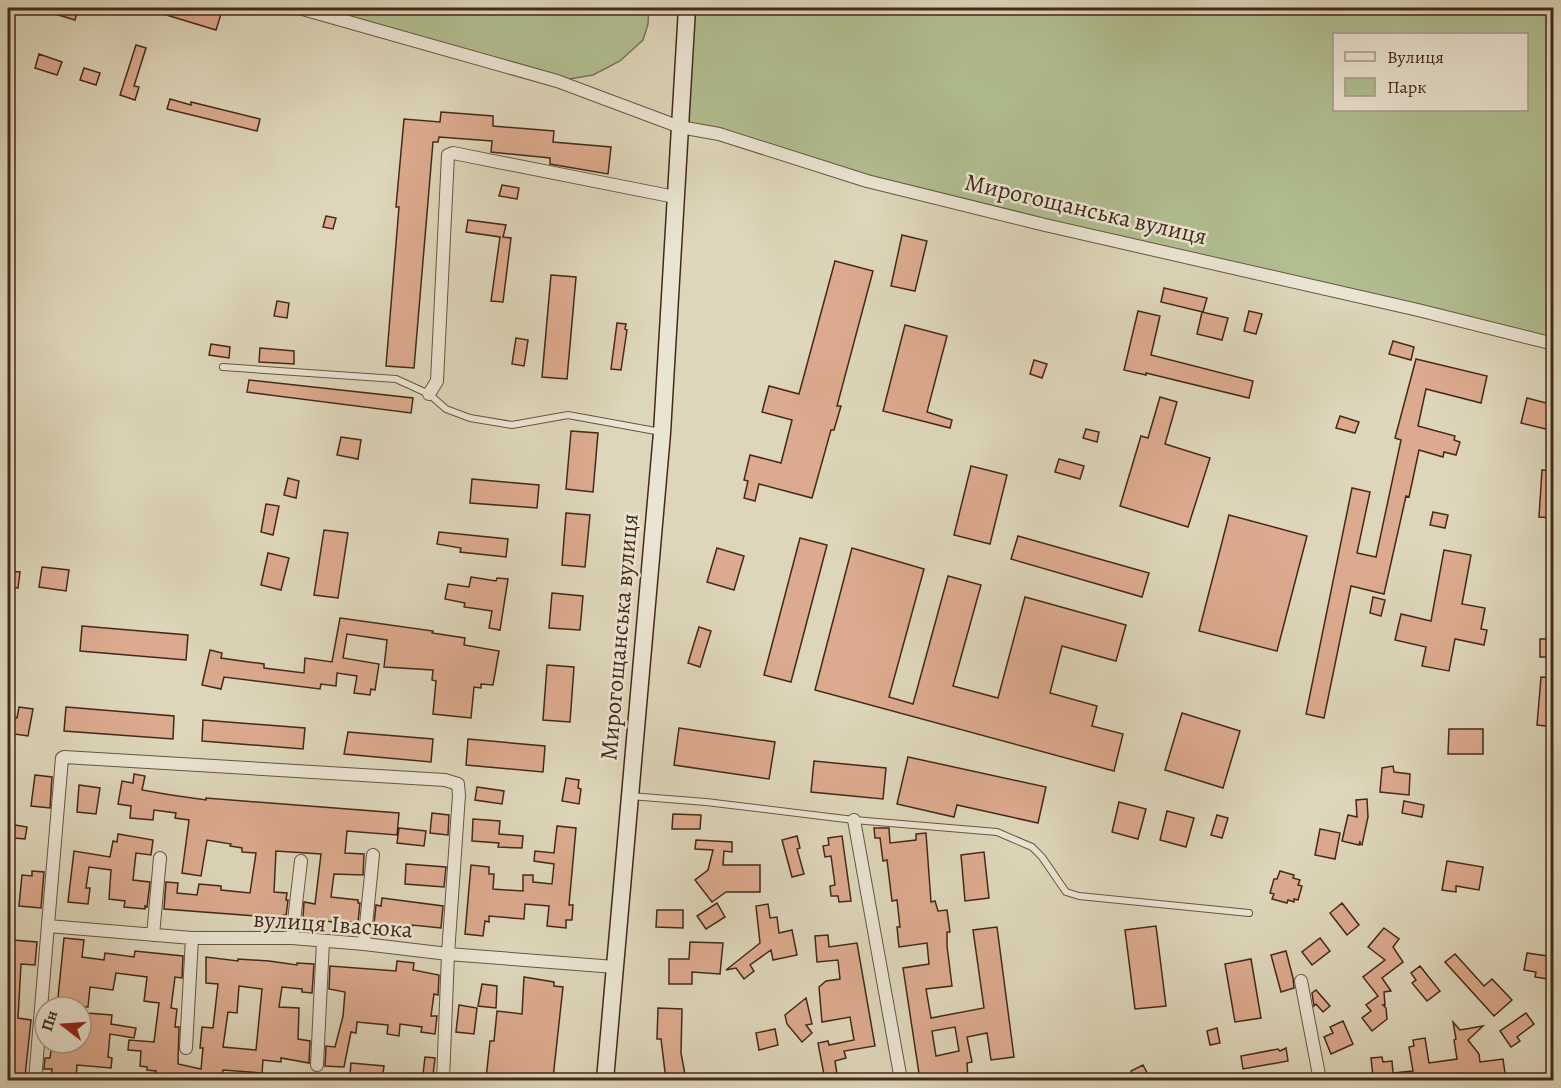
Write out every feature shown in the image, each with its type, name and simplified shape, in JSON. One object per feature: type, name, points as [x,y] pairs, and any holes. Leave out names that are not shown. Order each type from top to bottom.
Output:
[{"type":"main road","points":[[680,127],[687,8]]},
{"type":"main road","name":"Мирогощанська вулиця","points":[[605,1080],[662,433],[680,127]]},
{"type":"street","points":[[299,8],[557,81],[680,127]]},
{"type":"street","name":"Мирогощанська вулиця","points":[[680,127],[719,134],[890,187],[1554,344]]},
{"type":"street","points":[[429,394],[437,381],[448,155],[453,153],[675,197]]},
{"type":"street","points":[[35,1080],[62,758],[64,757],[445,780],[458,784],[460,789],[448,954],[443,1080]]},
{"type":"street","points":[[854,820],[901,1080]]},
{"type":"street","points":[[364,944],[373,855]]},
{"type":"street","points":[[153,935],[160,858]]},
{"type":"street","points":[[292,938],[301,861]]},
{"type":"street","name":"вулиця Івасюка","points":[[48,926],[192,938],[292,938],[448,954],[615,967]]},
{"type":"street","points":[[186,1048],[192,938]]},
{"type":"street","points":[[317,1065],[323,942]]},
{"type":"street","points":[[1301,981],[1320,1080]]},
{"type":"lane","points":[[224,367],[396,379],[429,394],[446,409],[470,418],[512,425],[534,423],[549,417],[568,415],[662,433]]},
{"type":"lane","points":[[630,796],[706,802],[854,820],[997,832],[1032,847],[1042,857],[1066,892],[1079,896],[1249,913]]},
{"type":"green space","points":[[299,8],[649,8],[648,24],[643,40],[620,61],[593,75],[557,81]]},
{"type":"green space","points":[[687,8],[1553,8],[1553,344],[1045,225],[680,127]]},
{"type":"building","points":[[43,8],[78,8],[75,20],[42,10]]},
{"type":"building","points":[[151,8],[201,8],[221,14],[216,30],[150,10]]},
{"type":"building","points":[[136,45],[146,48],[134,86],[139,87],[135,100],[120,95]]},
{"type":"building","points":[[39,54],[62,62],[57,75],[35,68]]},
{"type":"building","points":[[84,68],[100,73],[96,85],[80,80]]},
{"type":"building","points":[[170,99],[260,119],[257,131],[167,109]]},
{"type":"building","points":[[441,112],[493,116],[493,126],[554,131],[553,142],[611,147],[608,174],[550,164],[550,158],[491,152],[492,141],[439,137],[438,142],[433,142],[414,368],[386,366],[404,119],[440,122]]},
{"type":"building","points":[[502,185],[519,188],[517,199],[499,196]]},
{"type":"building","points":[[326,216],[336,218],[333,229],[323,227]]},
{"type":"building","points":[[468,220],[506,225],[503,237],[511,238],[503,302],[491,301],[500,237],[466,232]]},
{"type":"building","points":[[902,235],[927,241],[915,291],[891,286]]},
{"type":"building","points":[[835,261],[873,271],[837,406],[841,406],[834,430],[831,430],[812,498],[759,484],[755,501],[744,498],[748,481],[744,480],[750,455],[781,463],[792,420],[762,412],[769,386],[799,394]]},
{"type":"building","points":[[551,275],[576,277],[567,379],[542,377]]},
{"type":"building","points":[[1164,288],[1207,298],[1203,312],[1161,302]]},
{"type":"building","points":[[277,301],[289,303],[287,318],[274,316]]},
{"type":"building","points":[[1138,311],[1160,316],[1151,355],[1253,381],[1249,398],[1146,373],[1146,375],[1124,370]]},
{"type":"building","points":[[1249,311],[1262,314],[1256,334],[1244,331]]},
{"type":"building","points":[[1202,312],[1228,318],[1222,340],[1197,334]]},
{"type":"building","points":[[617,323],[626,324],[625,329],[627,330],[621,370],[611,369]]},
{"type":"building","points":[[905,325],[947,336],[927,412],[952,420],[950,428],[883,411]]},
{"type":"building","points":[[516,338],[528,340],[524,366],[512,364]]},
{"type":"building","points":[[1393,341],[1414,347],[1411,360],[1389,354]]},
{"type":"building","points":[[211,344],[230,347],[229,358],[209,355]]},
{"type":"building","points":[[260,348],[294,351],[294,364],[259,362]]},
{"type":"building","points":[[1416,359],[1487,376],[1481,403],[1426,389],[1418,426],[1455,436],[1454,440],[1460,442],[1456,455],[1444,452],[1443,457],[1419,450],[1384,594],[1351,586],[1324,718],[1306,714],[1352,488],[1370,492],[1357,553],[1376,557],[1401,440],[1395,438]]},
{"type":"building","points":[[1034,360],[1047,364],[1042,378],[1030,374]]},
{"type":"building","points":[[249,380],[413,398],[411,413],[247,392]]},
{"type":"building","points":[[1160,397],[1177,402],[1165,444],[1210,458],[1188,527],[1120,506],[1141,436],[1148,438]]},
{"type":"building","points":[[1527,398],[1554,405],[1554,431],[1521,423]]},
{"type":"building","points":[[1340,416],[1359,422],[1355,433],[1336,428]]},
{"type":"building","points":[[1086,429],[1099,432],[1097,442],[1083,438]]},
{"type":"building","points":[[571,431],[598,433],[593,492],[566,489]]},
{"type":"building","points":[[341,437],[361,440],[358,459],[337,455]]},
{"type":"building","points":[[1059,459],[1084,466],[1080,479],[1055,472]]},
{"type":"building","points":[[971,466],[1007,475],[990,544],[954,535]]},
{"type":"building","points":[[1542,470],[1554,471],[1554,518],[1539,517]]},
{"type":"building","points":[[288,478],[299,481],[296,498],[284,495]]},
{"type":"building","points":[[472,479],[539,485],[537,508],[470,503]]},
{"type":"building","points":[[266,504],[279,506],[273,535],[261,532]]},
{"type":"building","points":[[1433,512],[1448,515],[1445,528],[1430,525]]},
{"type":"building","points":[[566,513],[590,515],[585,567],[562,565]]},
{"type":"building","points":[[1229,515],[1307,536],[1277,651],[1199,631]]},
{"type":"building","points":[[324,530],[348,533],[338,598],[314,595]]},
{"type":"building","points":[[439,532],[508,539],[506,557],[460,552],[461,548],[437,544]]},
{"type":"building","points":[[1018,536],[1149,573],[1142,597],[1011,559]]},
{"type":"building","points":[[800,538],[827,545],[791,682],[764,675]]},
{"type":"building","points":[[717,548],[744,556],[734,590],[707,582]]},
{"type":"building","points":[[852,548],[924,569],[889,697],[913,704],[948,576],[981,585],[953,686],[998,698],[1025,597],[1126,625],[1116,661],[1062,646],[1050,693],[1097,706],[1092,726],[1123,734],[1114,771],[815,690]]},
{"type":"building","points":[[1444,550],[1471,555],[1462,604],[1485,608],[1481,629],[1487,630],[1484,645],[1455,639],[1449,671],[1422,666],[1426,647],[1395,640],[1401,614],[1431,621]]},
{"type":"building","points":[[268,553],[289,558],[281,590],[261,585]]},
{"type":"building","points":[[42,567],[69,570],[66,591],[39,587]]},
{"type":"building","points":[[8,571],[20,572],[18,588],[8,587]]},
{"type":"building","points":[[471,577],[496,581],[497,578],[508,579],[500,630],[489,628],[492,611],[464,607],[465,603],[445,599],[448,584],[469,587]]},
{"type":"building","points":[[552,593],[583,596],[580,630],[549,628]]},
{"type":"building","points":[[1373,597],[1385,600],[1381,616],[1370,613]]},
{"type":"building","points":[[340,618],[433,631],[432,633],[465,638],[464,645],[499,651],[493,685],[481,684],[481,688],[474,687],[471,718],[433,714],[436,681],[432,680],[433,670],[384,667],[387,640],[347,634],[343,658],[379,664],[375,690],[371,689],[370,695],[354,693],[357,676],[337,673],[336,686],[321,684],[320,689],[224,677],[221,689],[202,685],[210,650],[222,653],[221,658],[264,664],[264,668],[304,673],[305,658],[332,662]]},
{"type":"building","points":[[82,626],[188,635],[186,660],[80,651]]},
{"type":"building","points":[[699,627],[711,631],[700,667],[688,663]]},
{"type":"building","points":[[1540,639],[1554,639],[1554,651],[1550,651],[1550,657],[1540,657]]},
{"type":"building","points":[[547,665],[574,667],[570,722],[543,720]]},
{"type":"building","points":[[1541,677],[1554,678],[1554,727],[1537,725]]},
{"type":"building","points":[[19,707],[33,709],[28,736],[8,733],[9,717],[17,718]]},
{"type":"building","points":[[66,707],[174,716],[173,739],[64,731]]},
{"type":"building","points":[[1182,713],[1240,731],[1223,788],[1165,770]]},
{"type":"building","points":[[203,720],[305,728],[303,749],[202,741]]},
{"type":"building","points":[[679,728],[775,742],[769,779],[674,765]]},
{"type":"building","points":[[1449,729],[1483,729],[1483,754],[1448,754]]},
{"type":"building","points":[[348,732],[433,739],[431,762],[344,754]]},
{"type":"building","points":[[468,739],[545,746],[543,772],[466,765]]},
{"type":"building","points":[[908,757],[1046,787],[1038,823],[957,805],[954,817],[897,804]]},
{"type":"building","points":[[814,761],[886,768],[883,799],[811,792]]},
{"type":"building","points":[[1393,766],[1394,772],[1410,774],[1409,795],[1380,792],[1382,768]]},
{"type":"building","points":[[134,774],[145,776],[142,790],[171,795],[206,800],[206,798],[399,813],[397,835],[347,831],[345,853],[364,854],[363,875],[334,874],[331,897],[358,900],[360,903],[358,922],[348,922],[348,924],[303,918],[304,902],[315,904],[321,854],[276,851],[274,892],[287,893],[286,900],[288,900],[284,918],[164,909],[166,882],[178,883],[177,893],[197,895],[199,884],[221,886],[221,890],[250,893],[256,853],[242,852],[242,848],[230,846],[231,844],[207,840],[201,876],[182,873],[189,820],[175,818],[176,813],[154,810],[153,820],[130,818],[131,806],[118,804],[122,781],[133,783]]},
{"type":"building","points":[[35,775],[52,777],[50,808],[31,806]]},
{"type":"building","points":[[566,778],[579,780],[578,788],[581,789],[579,804],[562,801]]},
{"type":"building","points":[[79,785],[100,788],[96,814],[77,812]]},
{"type":"building","points":[[477,787],[504,791],[502,804],[475,800]]},
{"type":"building","points":[[1367,799],[1368,817],[1362,845],[1360,841],[1359,845],[1342,841],[1348,815],[1357,817],[1356,800]]},
{"type":"building","points":[[1404,801],[1424,805],[1422,817],[1402,813]]},
{"type":"building","points":[[1119,802],[1146,809],[1138,839],[1112,832]]},
{"type":"building","points":[[1167,811],[1194,818],[1186,847],[1160,840]]},
{"type":"building","points":[[432,813],[449,815],[448,835],[430,833]]},
{"type":"building","points":[[673,814],[701,815],[700,829],[672,829]]},
{"type":"building","points":[[1217,815],[1228,818],[1222,838],[1211,835]]},
{"type":"building","points":[[473,819],[500,821],[499,834],[523,836],[522,848],[498,847],[499,843],[472,841]]},
{"type":"building","points":[[15,825],[27,827],[25,839],[14,838]]},
{"type":"building","points":[[557,826],[576,828],[569,905],[573,905],[572,920],[566,920],[566,928],[547,926],[549,906],[525,904],[524,919],[489,916],[489,922],[485,921],[483,936],[465,934],[471,865],[489,867],[489,874],[494,874],[493,889],[523,891],[523,875],[533,875],[533,882],[552,884],[554,864],[534,861],[535,851],[554,853]]},
{"type":"building","points":[[399,828],[426,831],[424,846],[397,843]]},
{"type":"building","points":[[874,828],[889,828],[890,843],[916,840],[916,834],[926,833],[931,902],[935,901],[938,911],[947,910],[950,932],[947,932],[947,946],[952,986],[926,989],[931,1018],[984,1008],[973,930],[997,927],[1014,1057],[991,1060],[987,1033],[967,1037],[972,1062],[967,1063],[968,1078],[920,1080],[903,968],[929,964],[927,943],[899,947],[897,927],[900,927],[897,900],[892,901],[887,860],[883,861],[880,838],[875,838]],"holes":[[[955,1027],[959,1051],[936,1056],[932,1031]]]},
{"type":"building","points":[[1320,829],[1340,833],[1335,859],[1315,855]]},
{"type":"building","points":[[118,834],[153,840],[151,855],[136,853],[133,880],[150,882],[147,907],[145,906],[145,909],[124,907],[125,901],[109,899],[111,870],[89,867],[86,888],[90,888],[88,904],[68,902],[74,851],[110,857],[113,841],[117,842]]},
{"type":"building","points":[[797,836],[800,848],[797,849],[804,874],[792,877],[782,840]]},
{"type":"building","points":[[842,836],[851,901],[839,902],[838,896],[831,896],[830,886],[835,885],[831,856],[825,857],[823,846],[829,845],[828,838]]},
{"type":"building","points":[[696,840],[732,842],[732,852],[724,851],[723,865],[760,865],[760,892],[726,892],[712,902],[695,880],[708,870],[713,850],[695,849]]},
{"type":"building","points":[[984,852],[989,898],[965,901],[961,855]]},
{"type":"building","points":[[1447,861],[1483,867],[1479,890],[1456,886],[1456,892],[1442,890]]},
{"type":"building","points":[[406,864],[446,867],[444,887],[405,884]]},
{"type":"building","points":[[32,871],[44,872],[41,908],[19,906],[22,875],[32,876]]},
{"type":"building","points":[[1280,871],[1294,875],[1293,878],[1300,880],[1298,885],[1302,886],[1298,900],[1294,899],[1294,902],[1288,900],[1287,903],[1272,899],[1274,894],[1270,893],[1274,879],[1277,879]]},
{"type":"building","points":[[382,898],[443,906],[441,928],[412,925],[411,937],[399,936],[400,928],[374,924],[376,905],[381,906]]},
{"type":"building","points":[[717,903],[725,917],[706,929],[697,916]]},
{"type":"building","points":[[1342,903],[1359,925],[1347,935],[1330,913]]},
{"type":"building","points":[[768,904],[770,918],[777,917],[779,933],[792,930],[797,955],[773,960],[771,950],[750,965],[754,971],[744,979],[736,968],[726,970],[760,943],[756,906]]},
{"type":"building","points":[[657,910],[683,910],[683,928],[656,927]]},
{"type":"building","points":[[1156,926],[1166,1006],[1135,1009],[1125,930]]},
{"type":"building","points":[[1384,928],[1399,939],[1393,947],[1403,962],[1382,978],[1391,991],[1384,992],[1385,1005],[1383,1005],[1386,1008],[1387,1019],[1372,1031],[1362,1018],[1371,1011],[1366,1005],[1378,996],[1363,977],[1385,960],[1368,947]]},
{"type":"building","points":[[828,935],[829,947],[857,943],[875,1046],[844,1051],[846,1058],[835,1061],[838,1080],[825,1080],[818,1043],[828,1041],[829,1045],[854,1040],[850,1017],[822,1022],[819,987],[826,981],[840,979],[838,960],[817,962],[815,936]]},
{"type":"building","points":[[64,938],[84,940],[82,957],[104,960],[105,953],[134,957],[135,951],[183,956],[182,978],[175,977],[171,1008],[177,1009],[175,1027],[179,1027],[178,1064],[201,1069],[202,1027],[213,1028],[218,984],[206,983],[206,957],[297,965],[297,963],[314,964],[312,993],[302,992],[302,989],[282,987],[279,1007],[299,1008],[298,1039],[310,1041],[309,1063],[281,1058],[281,1062],[263,1060],[262,1073],[223,1070],[222,1080],[154,1080],[156,1071],[140,1066],[141,1051],[128,1050],[129,1040],[154,1042],[159,1003],[144,1001],[147,977],[116,973],[113,990],[90,987],[89,995],[58,995]],"holes":[[[239,986],[262,989],[256,1050],[223,1047],[228,1012],[237,1013]]]},
{"type":"building","points":[[1320,938],[1330,951],[1312,965],[1302,952]]},
{"type":"building","points":[[13,940],[37,942],[35,965],[21,964],[18,1018],[31,1020],[25,1076],[8,1073],[8,976]]},
{"type":"building","points":[[690,942],[723,943],[720,974],[692,972],[692,984],[669,984],[669,959],[689,959]]},
{"type":"building","points":[[1286,951],[1294,988],[1281,992],[1271,955]]},
{"type":"building","points":[[1527,953],[1554,957],[1554,980],[1535,977],[1536,972],[1524,970]]},
{"type":"building","points":[[1455,954],[1484,986],[1492,979],[1512,1000],[1494,1016],[1445,962]]},
{"type":"building","points":[[1251,959],[1261,1018],[1235,1022],[1225,964]]},
{"type":"building","points":[[397,961],[414,963],[413,970],[439,975],[438,995],[434,994],[431,1016],[437,1016],[435,1034],[421,1032],[422,1027],[400,1024],[399,1036],[387,1034],[388,1025],[357,1022],[356,1033],[351,1032],[344,1067],[325,1066],[326,1046],[335,1047],[343,1016],[345,992],[329,989],[330,966],[396,971]]},
{"type":"building","points":[[1420,966],[1440,991],[1427,1001],[1412,983],[1416,980],[1411,973]]},
{"type":"building","points":[[524,977],[554,982],[554,986],[563,987],[553,1078],[523,1074],[522,1080],[486,1079],[490,1041],[494,1041],[497,1011],[522,1014]]},
{"type":"building","points":[[482,984],[497,986],[496,1008],[478,1006]]},
{"type":"building","points":[[1316,990],[1330,1006],[1323,1012],[1316,1004],[1314,1006],[1312,993]]},
{"type":"building","points":[[806,998],[812,1024],[806,1025],[812,1033],[802,1042],[787,1024],[785,1015]]},
{"type":"building","points":[[459,1005],[477,1008],[474,1034],[456,1032]]},
{"type":"building","points":[[658,1008],[682,1009],[681,1053],[686,1080],[666,1080],[661,1039],[657,1039]]},
{"type":"building","points":[[1526,1013],[1534,1024],[1517,1037],[1520,1041],[1511,1047],[1500,1031]]},
{"type":"building","points":[[93,1014],[112,1015],[111,1024],[136,1028],[134,1038],[110,1034],[108,1057],[112,1058],[111,1068],[77,1065],[76,1080],[51,1080],[52,1069],[44,1069],[45,1058],[50,1058],[50,1055],[93,1055]]},
{"type":"building","points":[[1343,1021],[1353,1044],[1331,1054],[1324,1037],[1333,1033],[1330,1027]]},
{"type":"building","points":[[1453,1022],[1460,1030],[1483,1026],[1468,1040],[1479,1054],[1480,1062],[1503,1059],[1506,1080],[1388,1080],[1388,1074],[1373,1076],[1371,1058],[1382,1057],[1383,1062],[1392,1061],[1393,1073],[1413,1071],[1409,1047],[1414,1046],[1413,1040],[1425,1038],[1429,1063],[1457,1059]]},
{"type":"building","points":[[1217,1028],[1220,1043],[1210,1045],[1207,1031]]},
{"type":"building","points":[[775,1029],[778,1045],[759,1050],[756,1033]]},
{"type":"building","points":[[1286,1048],[1288,1061],[1243,1069],[1241,1056],[1278,1049],[1280,1051]]},
{"type":"building","points":[[425,1057],[435,1058],[433,1075],[423,1074]]},
{"type":"building","points":[[351,1063],[384,1066],[382,1080],[357,1080],[358,1075],[350,1074]]},
{"type":"building","points":[[1143,1065],[1151,1080],[1136,1080],[1131,1071]]}]
